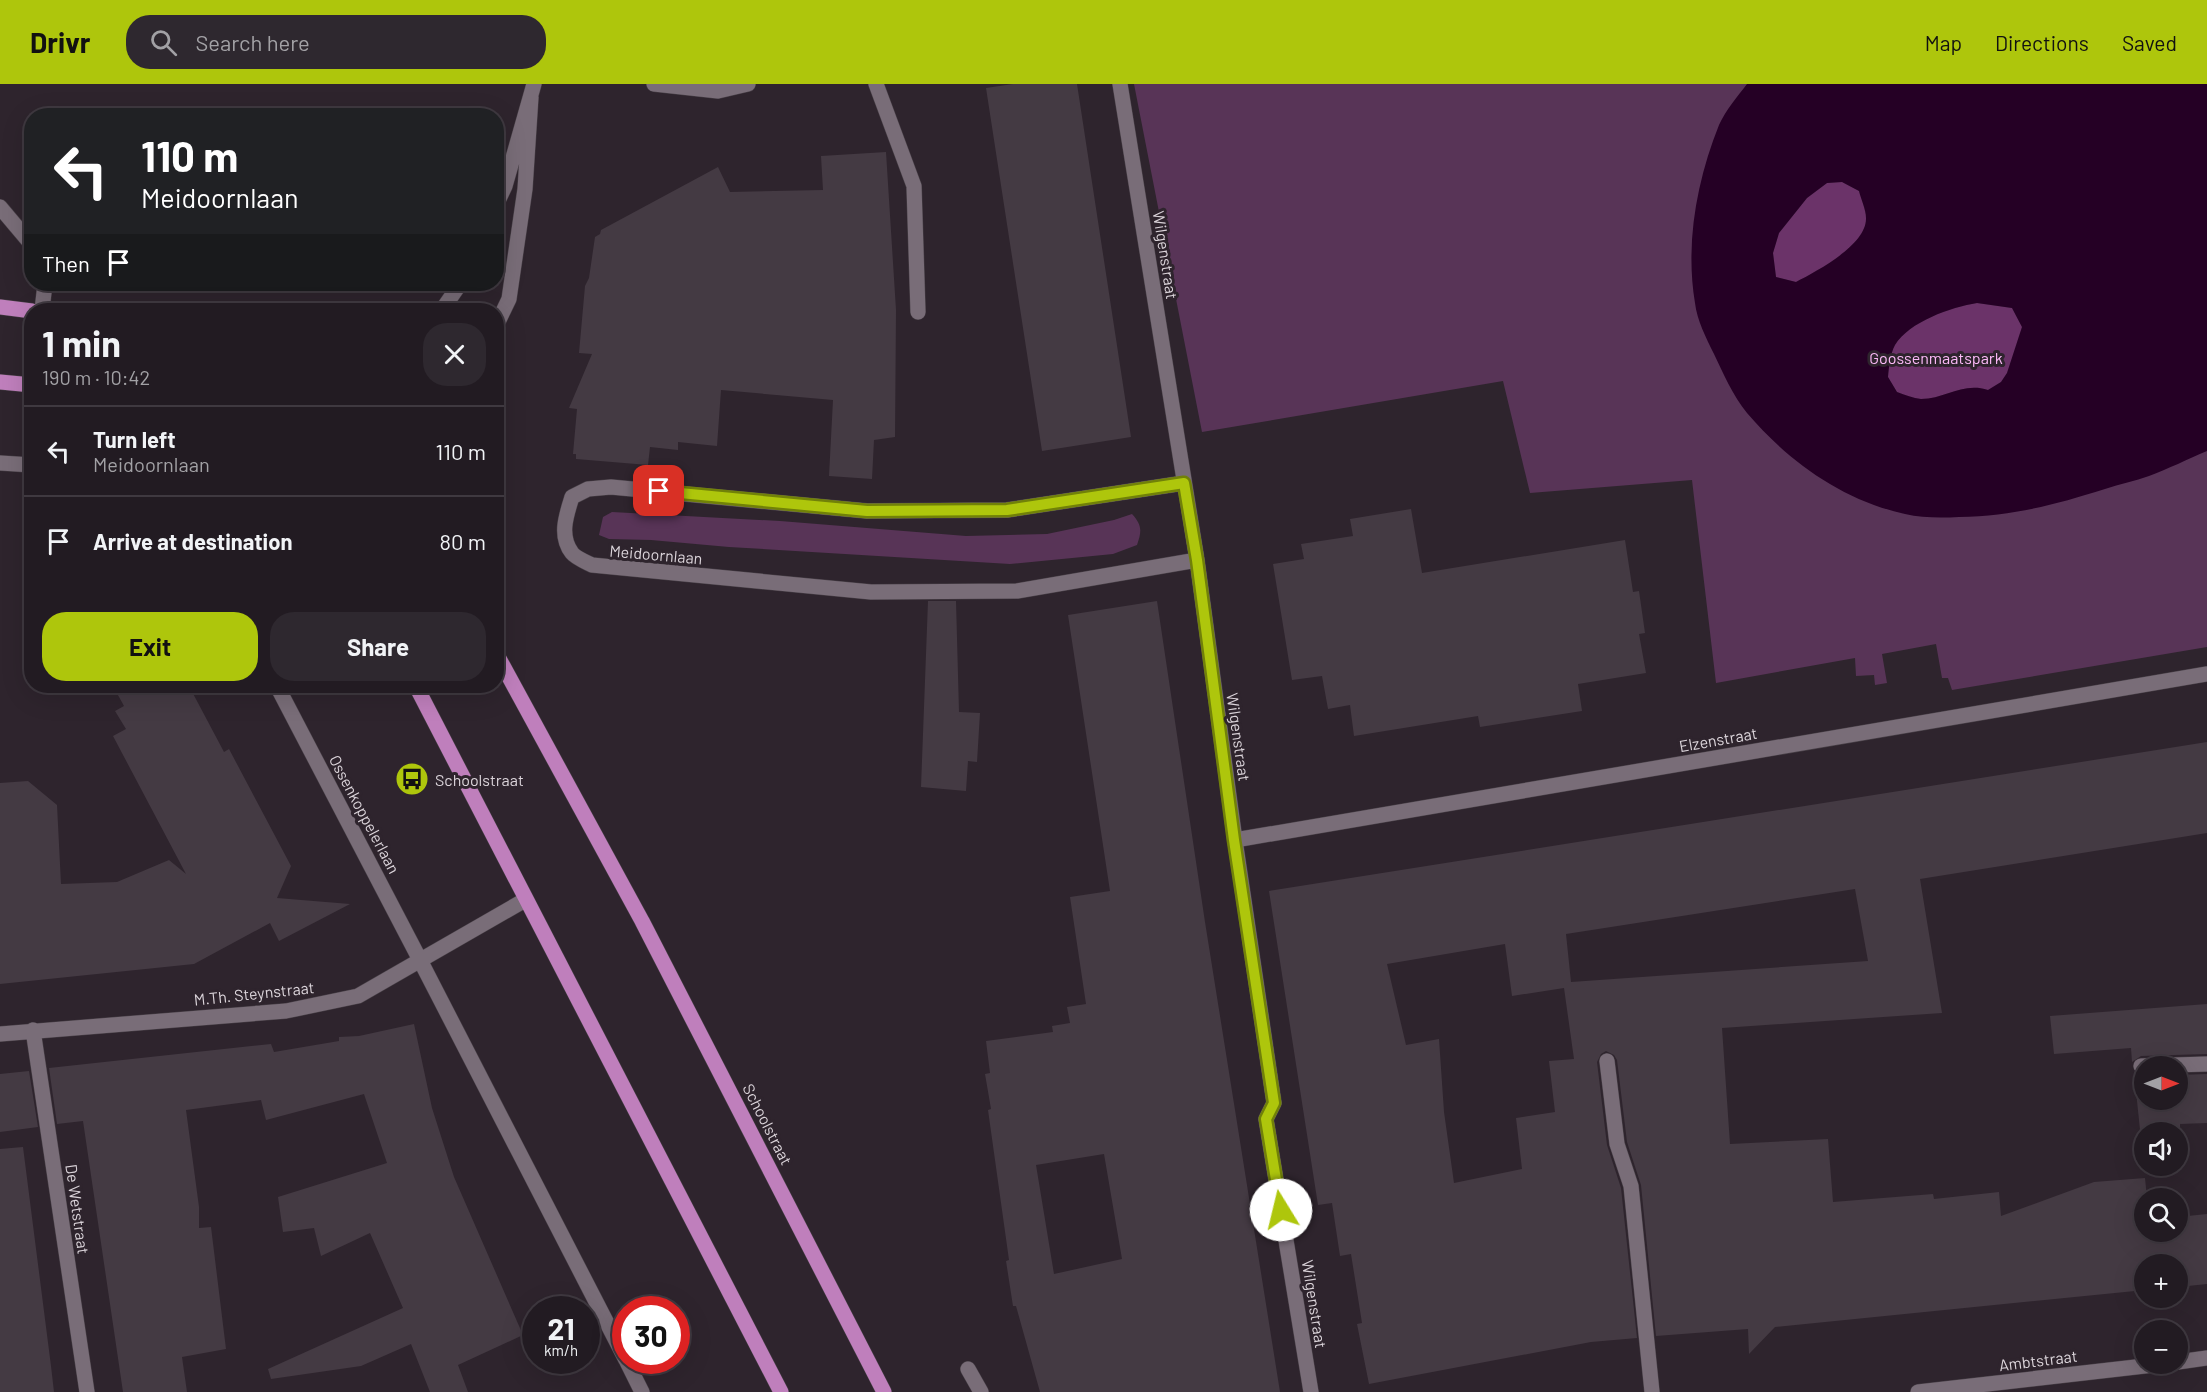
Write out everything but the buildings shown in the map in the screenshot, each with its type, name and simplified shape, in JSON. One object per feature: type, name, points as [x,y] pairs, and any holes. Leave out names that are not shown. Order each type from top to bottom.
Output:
[{"type":"main road","points":[[0,307],[24,310]]},
{"type":"main road","points":[[0,382],[24,384]]},
{"type":"main road","name":"Schoolstraat","points":[[504,668],[642,921],[884,1392]]},
{"type":"main road","points":[[420,693],[782,1392]]},
{"type":"street","points":[[654,84],[718,91],[748,84]]},
{"type":"street","points":[[876,84],[914,186],[918,312]]},
{"type":"street","name":"Wilgenstraat","points":[[1120,84],[1197,560],[1234,840],[1274,1103],[1266,1119],[1311,1392]]},
{"type":"street","points":[[504,188],[533,91]]},
{"type":"street","points":[[504,309],[509,299],[525,189],[533,91]]},
{"type":"street","points":[[0,207],[24,236]]},
{"type":"street","points":[[0,463],[24,464]]},
{"type":"street","name":"Meidoornlaan","points":[[1184,483],[1007,510],[879,511],[611,487],[588,489],[572,497],[565,517],[564,537],[573,554],[592,565],[871,592],[1017,591],[1197,560]]},
{"type":"street","name":"Elzenstraat","points":[[1234,840],[2207,674]]},
{"type":"street","name":"Ossenkoppelerlaan","points":[[281,693],[420,960]]},
{"type":"street","name":"M.Th. Steynstraat","points":[[0,1034],[286,1011],[358,996],[525,900]]},
{"type":"street","points":[[420,960],[612,1333]]},
{"type":"street","name":"De Wetstraat","points":[[33,1030],[87,1392]]},
{"type":"street","points":[[1607,1061],[1617,1144],[1631,1186],[1652,1392]]},
{"type":"street","points":[[2188,1065],[2207,1064]]},
{"type":"street","points":[[2188,1361],[2207,1358]]},
{"type":"street","name":"Ambtstraat","points":[[1918,1392],[2134,1367]]},
{"type":"street","points":[[968,1369],[981,1392]]},
{"type":"street","points":[[633,1374],[642,1392]]},
{"type":"green space","name":"Goossenmaatspark","points":[[1134,84],[2207,84],[2207,647],[1952,690],[1948,678],[1942,678],[1936,644],[1882,654],[1887,683],[1875,685],[1874,675],[1856,676],[1855,658],[1716,683],[1692,480],[1530,493],[1503,381],[1202,432]]},
{"type":"green space","points":[[1842,182],[1859,191],[1864,208],[1866,218],[1864,228],[1858,238],[1839,256],[1796,282],[1776,277],[1773,253],[1779,233],[1807,198],[1827,183]]},
{"type":"green space","points":[[1977,303],[2012,308],[2022,327],[2007,373],[2001,382],[1988,390],[1962,389],[1921,399],[1897,392],[1888,377],[1892,352],[1901,337],[1931,317]]},
{"type":"green space","points":[[612,512],[780,521],[966,536],[1047,534],[1132,514],[1138,522],[1140,532],[1137,545],[1113,554],[1010,564],[609,539],[599,535],[603,517]]},
{"type":"shaded area","points":[[1747,84],[2207,84],[2207,451],[2149,476],[2051,505],[2015,512],[1945,518],[1911,515],[1882,508],[1838,489],[1798,462],[1763,431],[1737,399],[1705,335],[1695,303],[1691,258],[1699,190],[1719,125]],"holes":[[[1842,182],[1859,191],[1864,208],[1866,218],[1864,228],[1858,238],[1839,256],[1796,282],[1776,277],[1773,253],[1779,233],[1807,198],[1827,183]],[[1977,303],[2012,308],[2022,327],[2007,373],[2001,382],[1988,390],[1962,389],[1921,399],[1897,392],[1888,377],[1892,352],[1901,337],[1931,317]]]},
{"type":"place","name":"Schoolstraat","points":[[412,779]]},
{"type":"route","points":[[659,491],[867,511],[1007,510],[1184,483],[1197,560],[1234,840],[1274,1103],[1266,1119],[1281,1210]]}]
